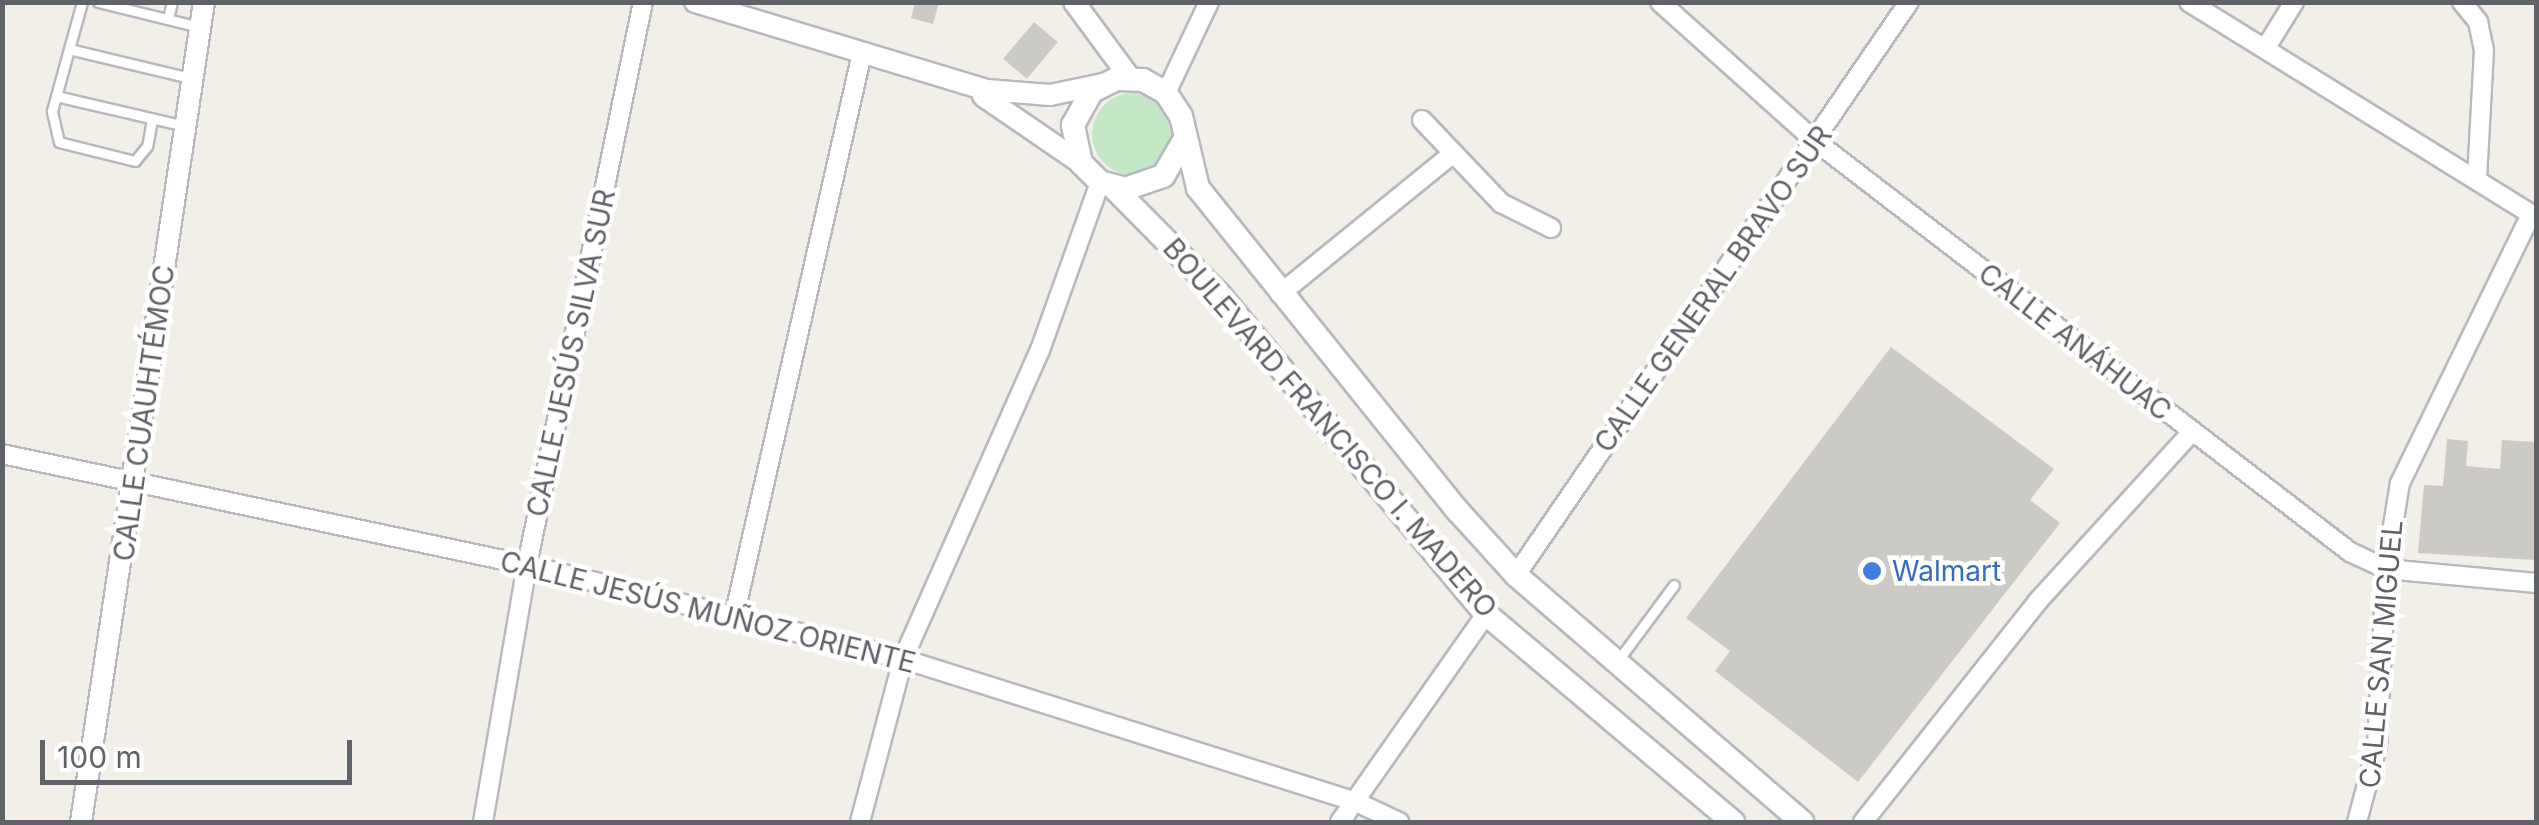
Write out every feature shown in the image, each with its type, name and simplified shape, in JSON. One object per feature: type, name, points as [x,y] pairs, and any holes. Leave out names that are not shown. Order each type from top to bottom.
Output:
[{"type":"main road","points":[[1130,78],[1166,93],[1181,116],[1183,142],[1173,166],[1152,184],[1107,184],[1081,164],[1073,125],[1083,100],[1104,84],[1130,78]]},
{"type":"main road","name":"BOULEVARD FRANCISCO I. MADERO","points":[[1183,142],[1198,188],[1280,294],[1516,576],[1802,822]]},
{"type":"main road","name":"BOULEVARD FRANCISCO I. MADERO","points":[[1107,184],[1219,294],[1486,614],[1732,822]]},
{"type":"street","name":"CALLE CUAUHTÉMOC","points":[[81,822],[204,2]]},
{"type":"street","name":"CALLE JESÚS SILVA SUR","points":[[483,822],[527,565],[643,2]]},
{"type":"street","points":[[695,2],[950,80],[1025,96],[1104,84]]},
{"type":"street","points":[[1074,2],[1130,78]]},
{"type":"street","points":[[1166,93],[1210,2]]},
{"type":"street","name":"CALLE GENERAL BRAVO SUR","points":[[1516,576],[1909,2]]},
{"type":"street","points":[[2188,2],[2534,215]]},
{"type":"street","points":[[2265,49],[2294,2]]},
{"type":"street","points":[[2462,2],[2478,22],[2484,50],[2477,178]]},
{"type":"street","name":"CALLE ANÁHUAC","points":[[1670,6],[1815,140],[2350,552],[2386,570],[2536,583]]},
{"type":"street","points":[[734,617],[862,53]]},
{"type":"street","points":[[950,80],[1012,110],[1081,164]]},
{"type":"street","points":[[1422,120],[1501,202],[1550,228]]},
{"type":"street","points":[[1280,294],[1452,154]]},
{"type":"street","points":[[860,822],[904,659],[1040,350],[1107,184]]},
{"type":"street","name":"CALLE SAN MIGUEL","points":[[2357,822],[2378,747],[2386,570],[2397,497],[2415,441],[2534,215]]},
{"type":"street","points":[[1863,822],[2038,602],[2192,432]]},
{"type":"street","name":"CALLE JESÚS MUÑOZ ORIENTE","points":[[2,454],[527,565],[904,659],[1354,802],[1399,822]]},
{"type":"street","points":[[1340,822],[1486,614]]},
{"type":"lane","points":[[82,2],[56,96],[52,124],[59,142],[121,160],[143,155],[152,119]]},
{"type":"lane","points":[[98,2],[200,27]]},
{"type":"lane","points":[[168,20],[172,2]]},
{"type":"lane","points":[[69,49],[192,79]]},
{"type":"lane","points":[[56,96],[186,127]]},
{"type":"lane","points":[[1615,664],[1674,585]]},
{"type":"green space","points":[[1133,93],[1162,105],[1174,134],[1162,163],[1133,175],[1104,163],[1092,134],[1104,105]]},
{"type":"building","points":[[915,2],[939,2],[933,24],[911,18]]},
{"type":"building","points":[[1034,22],[1058,42],[1027,79],[1003,59]]},
{"type":"building","name":"Walmart","points":[[1891,347],[2054,469],[2030,500],[2060,523],[1858,782],[1715,671],[1730,651],[1686,618]]},
{"type":"building","points":[[2447,439],[2468,441],[2466,466],[2500,469],[2502,440],[2536,442],[2536,560],[2418,553],[2424,485],[2443,486]]},
{"type":"place","name":"Walmart","points":[[1872,571]]}]
